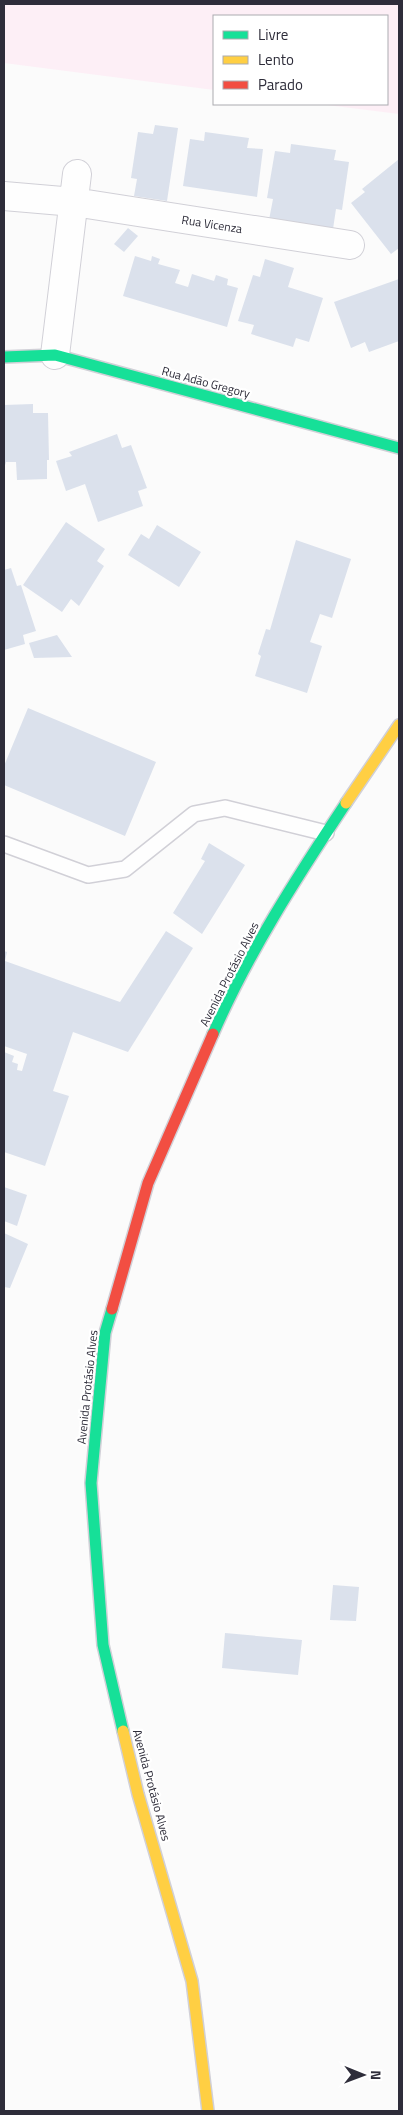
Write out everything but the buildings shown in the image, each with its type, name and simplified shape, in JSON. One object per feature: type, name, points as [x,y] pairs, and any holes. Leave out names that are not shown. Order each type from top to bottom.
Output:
[{"type":"main road","name":"Rua Adão Gregory","points":[[4,357],[55,355],[399,448]]},
{"type":"main road","name":"Avenida Protásio Alves","points":[[208,2111],[192,1982],[138,1794],[103,1645],[91,1483],[104,1343],[145,1192],[226,1004],[293,882],[399,725]]},
{"type":"street","points":[[55,355],[77,174]]},
{"type":"street","name":"Rua Vicenza","points":[[4,196],[74,202],[350,245]]},
{"type":"lane","points":[[4,844],[88,875],[125,869],[194,814],[225,808],[326,833]]},
{"type":"shaded area","points":[[4,4],[399,4],[399,114],[327,105],[388,105],[388,15],[213,15],[213,90],[4,63]]},
{"type":"traffic: fast","points":[[4,357],[55,355],[399,448]]},
{"type":"traffic: fast","points":[[213,1034],[258,945],[292,887],[346,803]]},
{"type":"traffic: fast","points":[[112,1309],[105,1333],[91,1483],[103,1645],[123,1731]]},
{"type":"traffic: slow","points":[[346,803],[399,725]]},
{"type":"traffic: slow","points":[[123,1731],[138,1794],[192,1981],[208,2111]]},
{"type":"traffic: jam","points":[[112,1309],[148,1183],[213,1034]]}]
